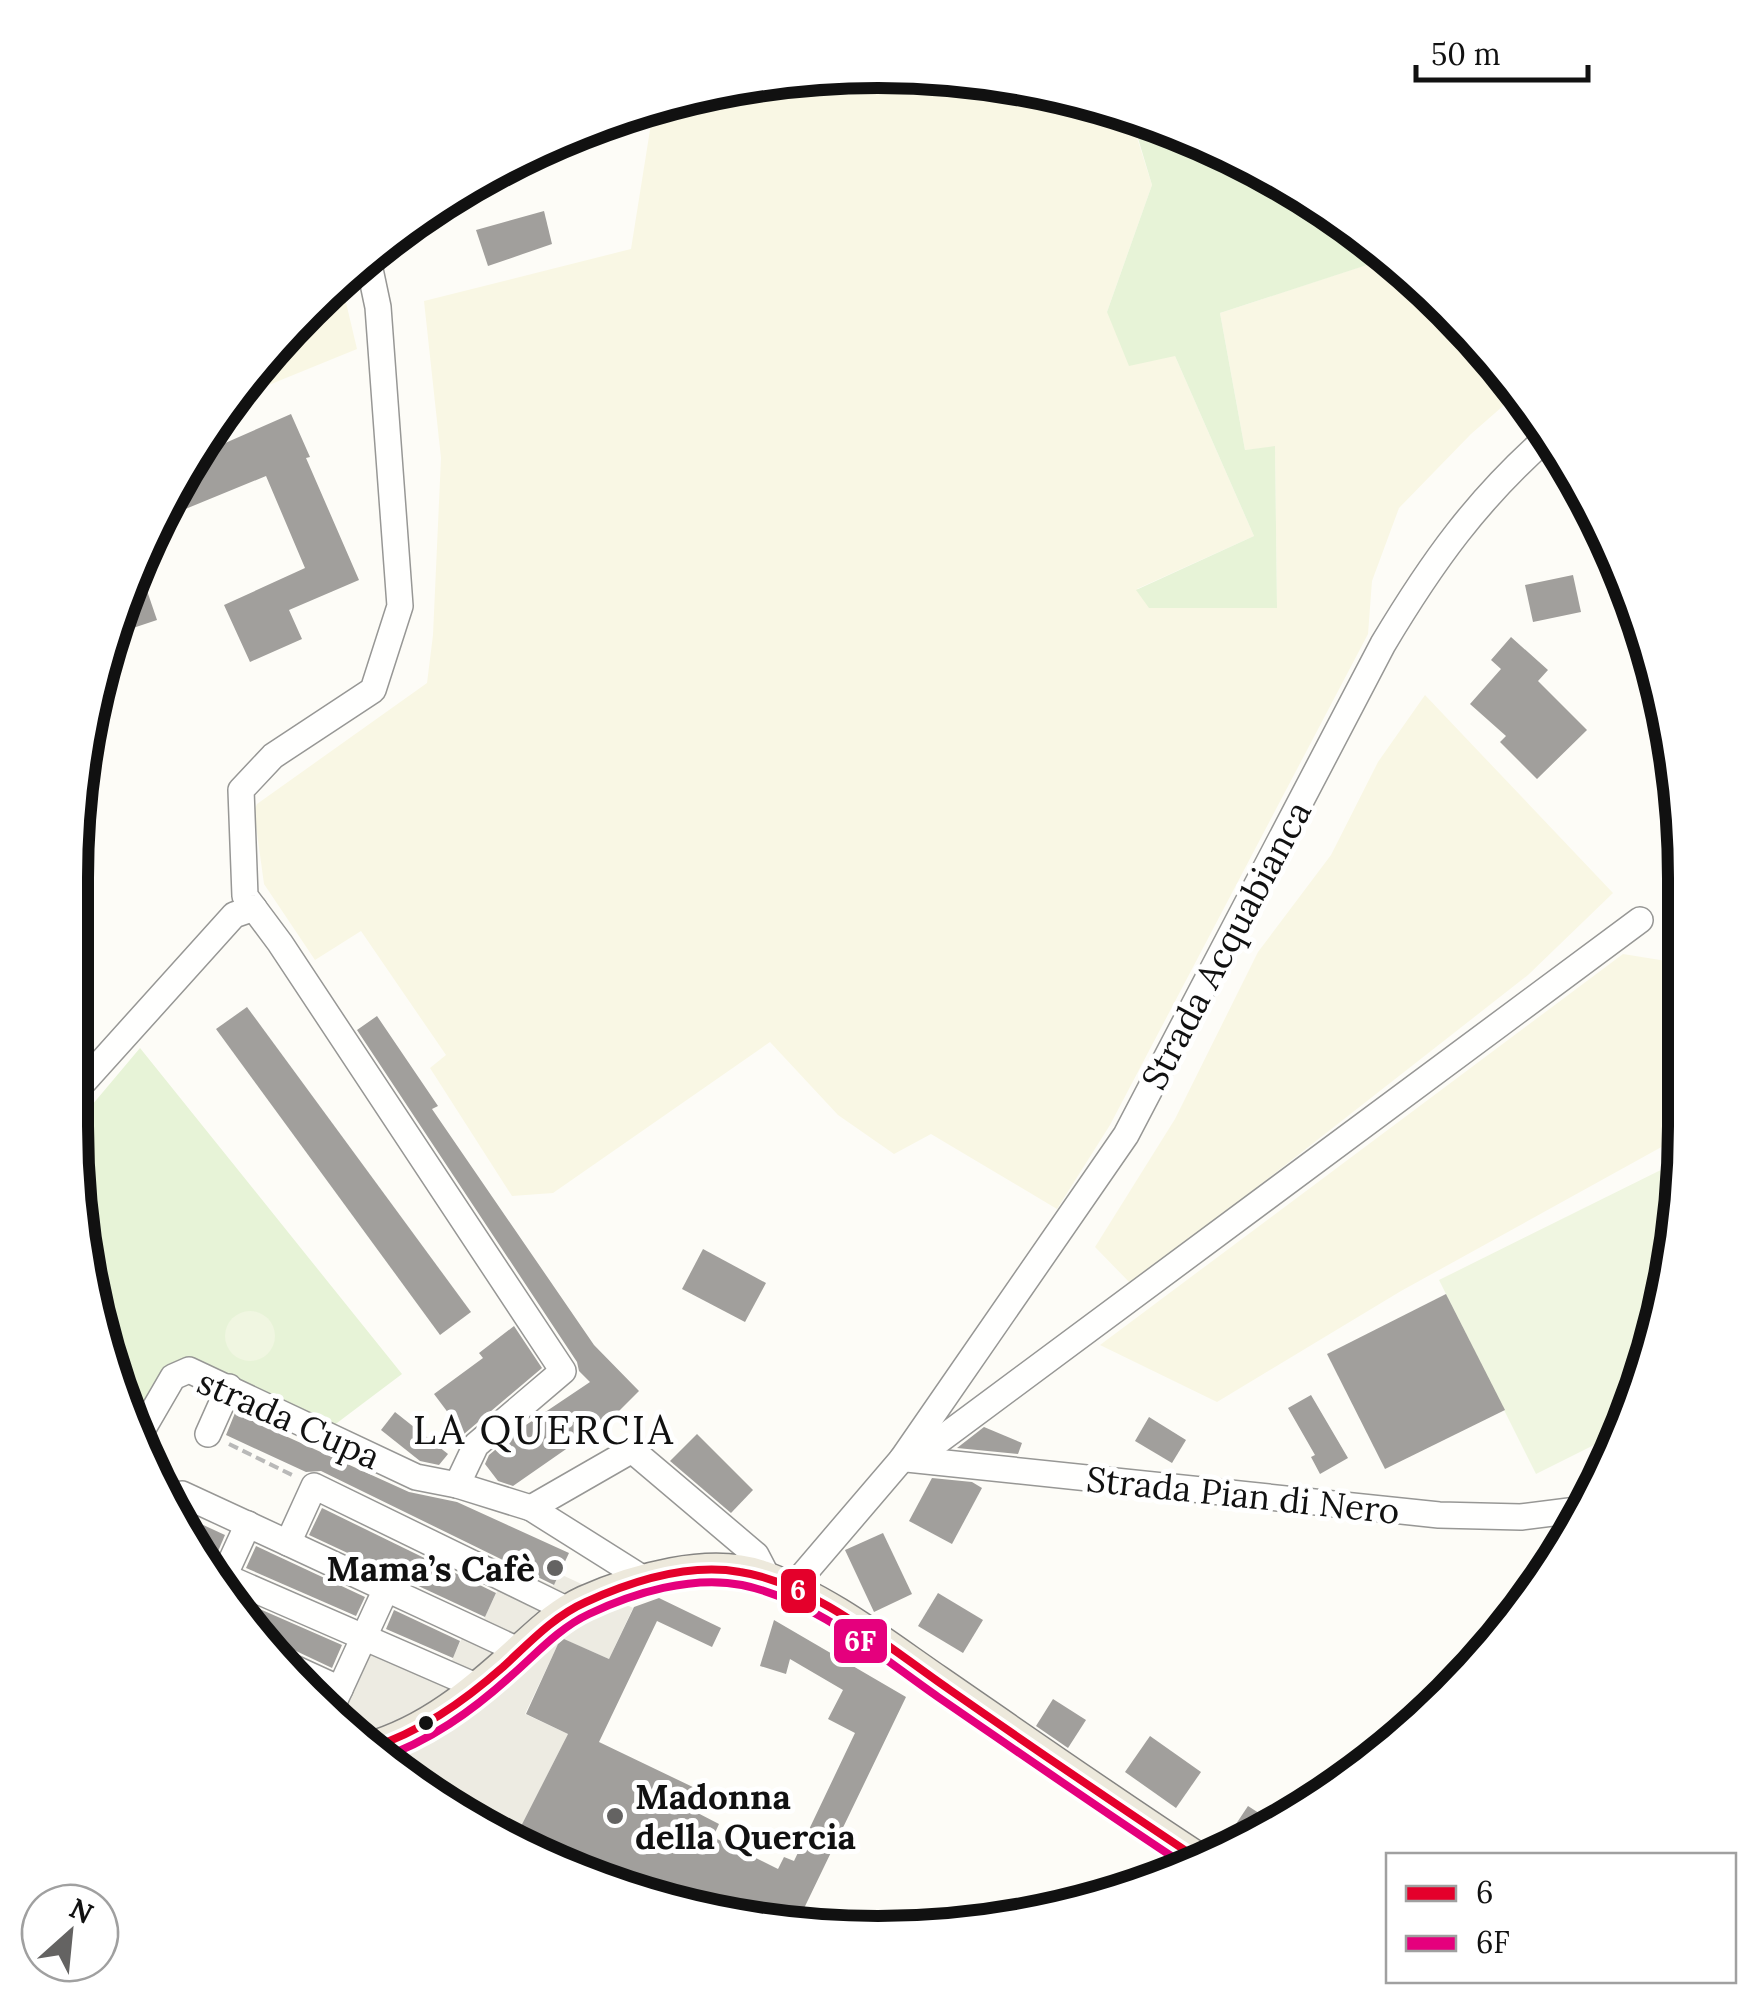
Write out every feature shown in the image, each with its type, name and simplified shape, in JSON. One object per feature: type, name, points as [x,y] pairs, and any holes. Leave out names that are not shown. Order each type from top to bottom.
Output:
[{"type":"main road","points":[[387,1744],[434,1720],[478,1688],[568,1610],[616,1588],[646,1580],[681,1573],[732,1571],[780,1585],[849,1622],[1187,1852]]},
{"type":"street","points":[[370,273],[380,325],[400,606],[374,690],[273,756],[242,790],[245,896],[564,1372],[476,1446],[457,1485]]},
{"type":"street","name":"Strada Acquabianca","points":[[780,1585],[902,1459],[1126,1135],[1383,644],[1462,522],[1539,445]]},
{"type":"street","points":[[88,1077],[234,914],[254,908]]},
{"type":"street","name":"Strada Acquabianca","points":[[902,1459],[929,1448],[1640,920]]},
{"type":"street","name":"strada Cupa","points":[[146,1424],[173,1378],[189,1370],[416,1477],[531,1508],[646,1580]]},
{"type":"street","points":[[208,1434],[229,1388]]},
{"type":"street","points":[[531,1508],[632,1450],[756,1555],[780,1585]]},
{"type":"street","name":"Strada Pian di Nero","points":[[902,1459],[1439,1516],[1521,1518],[1568,1511]]},
{"type":"street","points":[[288,1543],[314,1486],[568,1610]]},
{"type":"street","points":[[185,1505],[248,1524],[520,1652]]},
{"type":"street","points":[[224,1568],[248,1524]]},
{"type":"street","points":[[235,1584],[478,1688]]},
{"type":"street","points":[[335,1699],[386,1589]]},
{"type":"path","points":[[208,1434],[314,1486]]},
{"type":"shaded area","points":[[826,89],[930,89],[1032,103],[1135,130],[1152,185],[1107,312],[1175,356],[1254,536],[1137,589],[1277,607],[1275,447],[1245,450],[1220,313],[1369,264],[1365,256],[1437,319],[1508,401],[1399,508],[1372,581],[1368,634],[1110,1125],[1057,1209],[931,1134],[894,1154],[838,1115],[770,1042],[553,1193],[512,1196],[430,1068],[446,1055],[361,931],[315,960],[264,884],[254,811],[257,804],[427,683],[433,635],[441,458],[424,301],[631,249],[652,121],[673,114],[775,94]]},
{"type":"shaded area","points":[[344,296],[357,349],[257,390]]},
{"type":"shaded area","points":[[1425,695],[1613,893],[1528,975],[1132,1285],[1095,1247],[1175,1119],[1258,952],[1331,855],[1378,762]]},
{"type":"shaded area","points":[[1623,954],[1668,961],[1668,1144],[1401,1291],[1217,1402],[1100,1345]]},
{"type":"shaded area","points":[[509,1566],[553,1586],[560,1574],[633,1608],[609,1659],[561,1638],[525,1714],[568,1734],[521,1827],[439,1782],[397,1752],[329,1693],[360,1627],[450,1665],[472,1615],[484,1619]]},
{"type":"green space","points":[[1136,130],[1228,169],[1273,193],[1359,251],[1370,264],[1220,313],[1245,450],[1275,446],[1277,608],[1149,608],[1136,590],[1254,536],[1175,356],[1129,366],[1107,312],[1152,185]]},
{"type":"green space","points":[[140,1048],[402,1374],[329,1429],[194,1362],[143,1414],[114,1330],[103,1279],[89,1177],[88,1110]]},
{"type":"green space","points":[[1667,1167],[1662,1228],[1642,1330],[1608,1428],[1602,1441],[1536,1474],[1439,1280]]},
{"type":"green space","points":[[250,1311],[268,1318],[275,1336],[268,1354],[250,1361],[232,1354],[225,1336],[232,1318]]},
{"type":"building","points":[[544,211],[552,244],[488,266],[476,230]]},
{"type":"building","points":[[291,414],[359,580],[289,610],[302,639],[250,662],[224,605],[305,568],[266,476],[177,512],[216,447]]},
{"type":"building","points":[[1573,575],[1581,612],[1533,622],[1525,585]]},
{"type":"building","points":[[145,584],[157,620],[127,630]]},
{"type":"building","points":[[1511,637],[1548,670],[1538,681],[1587,730],[1537,779],[1500,742],[1506,736],[1470,704],[1501,669],[1491,660]]},
{"type":"building","points":[[247,1007],[471,1312],[440,1335],[216,1029]]},
{"type":"building","points":[[377,1016],[438,1106],[432,1109],[594,1345],[639,1391],[615,1415],[513,1486],[498,1481],[485,1464],[489,1455],[590,1382],[579,1371],[577,1362],[357,1030]]},
{"type":"building","points":[[703,1249],[766,1283],[745,1322],[682,1289]]},
{"type":"building","points":[[1446,1294],[1505,1410],[1385,1469],[1327,1354]]},
{"type":"building","points":[[514,1326],[542,1368],[464,1434],[434,1394],[483,1358],[479,1353]]},
{"type":"building","points":[[1311,1395],[1348,1458],[1320,1474],[1311,1457],[1315,1455],[1288,1408]]},
{"type":"building","points":[[395,1412],[448,1454],[439,1465],[420,1461],[381,1430]]},
{"type":"building","points":[[235,1413],[409,1492],[457,1502],[569,1553],[554,1585],[321,1471],[306,1472],[226,1435]]},
{"type":"building","points":[[1149,1417],[1186,1440],[1172,1463],[1135,1441]]},
{"type":"building","points":[[984,1427],[1022,1443],[1018,1454],[957,1448]]},
{"type":"building","points":[[697,1434],[753,1490],[731,1513],[670,1461]]},
{"type":"building","points":[[932,1478],[972,1482],[982,1488],[952,1544],[909,1521]]},
{"type":"building","points":[[322,1508],[496,1593],[485,1617],[309,1535]]},
{"type":"building","points":[[193,1520],[225,1535],[216,1556]]},
{"type":"building","points":[[883,1533],[912,1594],[874,1612],[845,1550]]},
{"type":"building","points":[[256,1546],[365,1597],[356,1616],[246,1568]]},
{"type":"building","points":[[938,1593],[983,1620],[963,1653],[918,1626]]},
{"type":"building","points":[[659,1598],[721,1628],[712,1647],[657,1621],[599,1742],[697,1789],[688,1808],[719,1824],[713,1837],[778,1869],[784,1857],[794,1861],[855,1733],[828,1719],[843,1690],[790,1659],[786,1674],[760,1666],[774,1620],[906,1697],[802,1912],[673,1889],[590,1861],[519,1829],[568,1734],[526,1714],[558,1644],[564,1639],[609,1659],[634,1607]]},
{"type":"building","points":[[250,1605],[342,1645],[332,1668],[283,1645]]},
{"type":"building","points":[[394,1610],[460,1641],[453,1658],[386,1629]]},
{"type":"building","points":[[1053,1699],[1086,1720],[1068,1748],[1036,1726]]},
{"type":"building","points":[[1150,1736],[1201,1772],[1176,1808],[1125,1772]]},
{"type":"building","points":[[1248,1806],[1263,1815],[1230,1833]]},
{"type":"transit line","name":"6","points":[[385,1742],[456,1704],[553,1622],[586,1602],[622,1587],[681,1572],[740,1572],[796,1589],[823,1603],[1188,1852]]},
{"type":"transit line","name":"6F","points":[[396,1752],[465,1713],[558,1634],[589,1614],[624,1599],[683,1584],[742,1585],[795,1603],[845,1631],[1174,1858]]},
{"type":"place","name":"Mama’s Cafè","points":[[555,1568]]},
{"type":"place","name":"Madonna della Quercia","points":[[615,1816]]},
{"type":"district","name":"LA QUERCIA","points":[[544,1429]]}]
